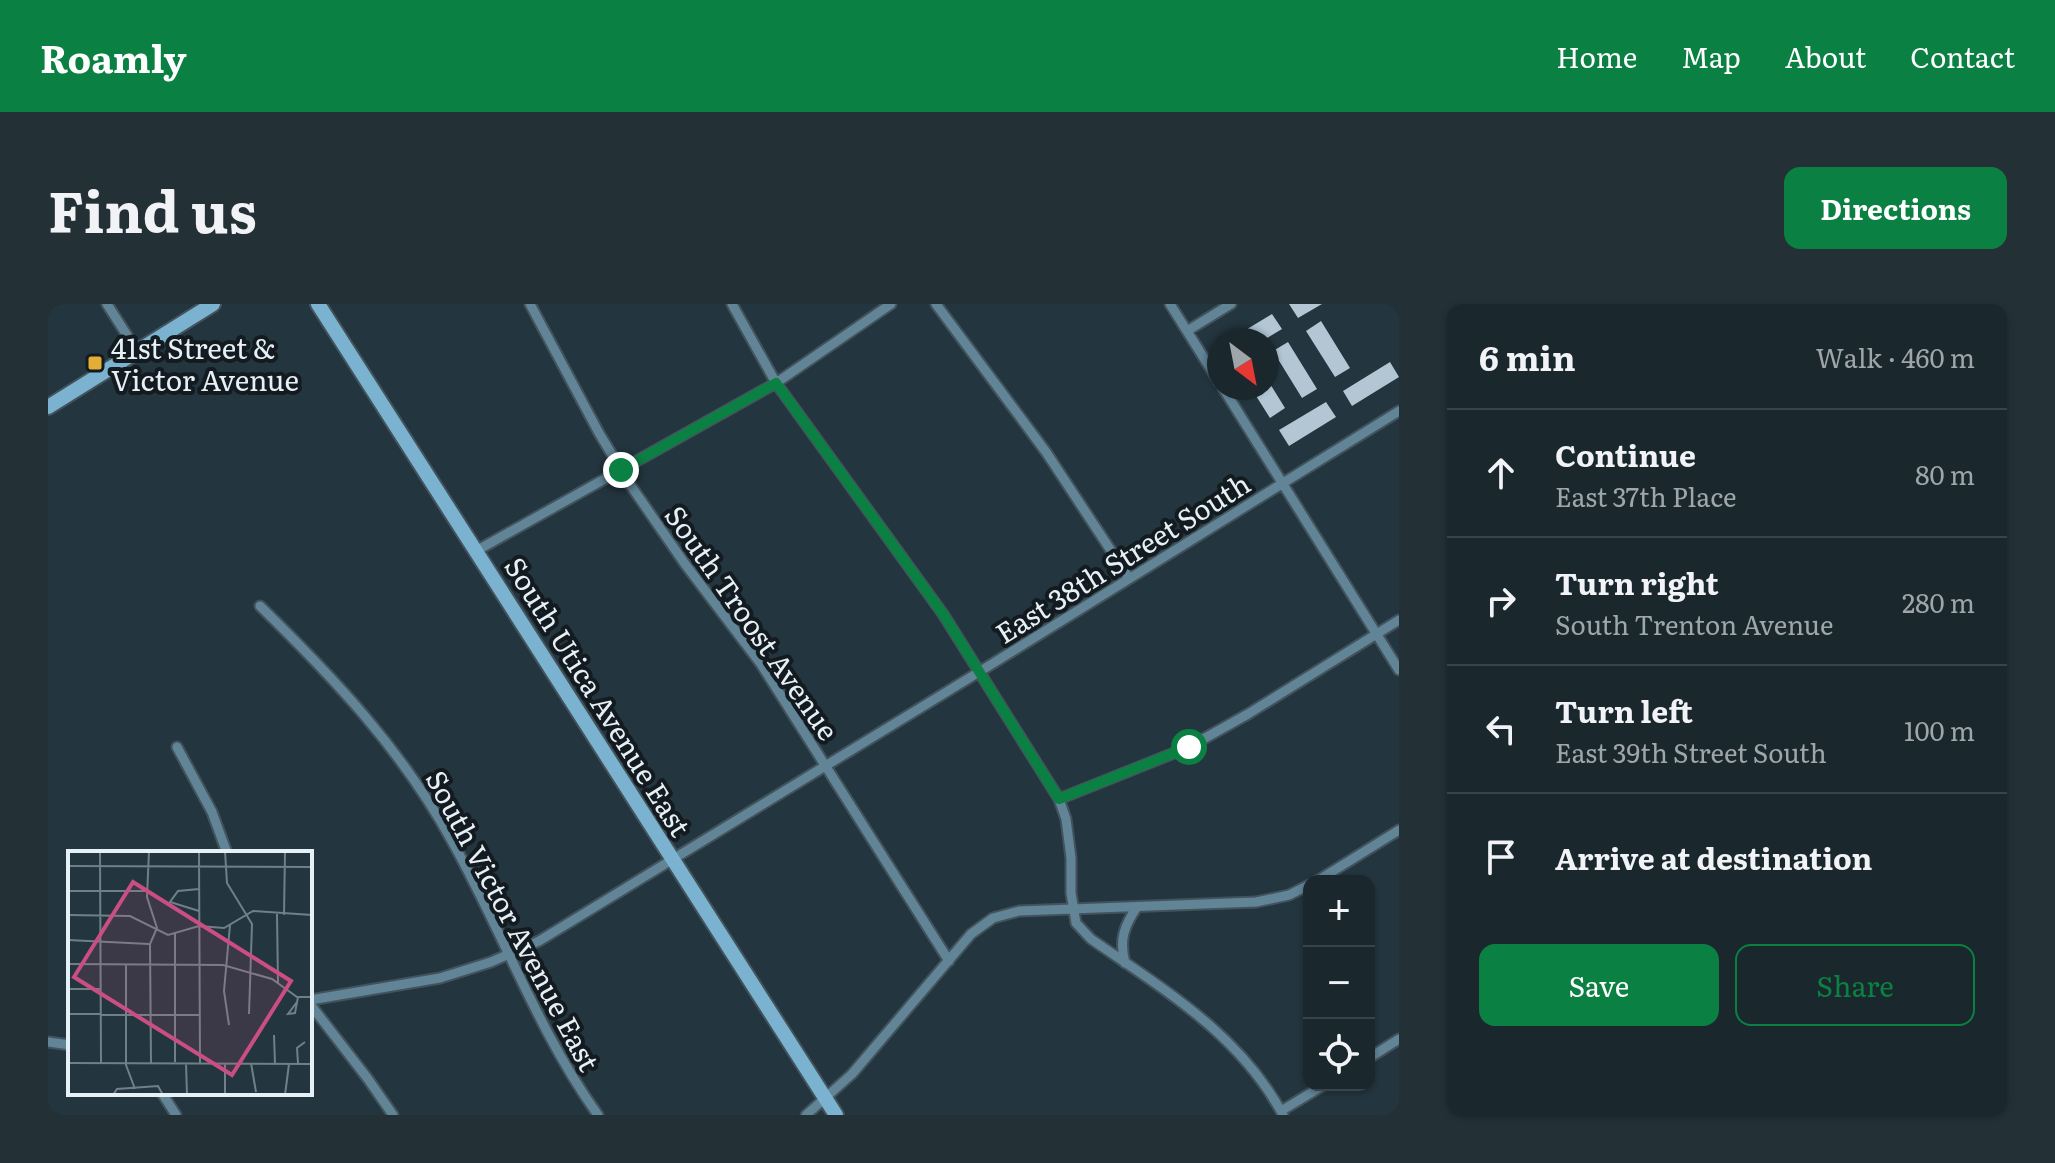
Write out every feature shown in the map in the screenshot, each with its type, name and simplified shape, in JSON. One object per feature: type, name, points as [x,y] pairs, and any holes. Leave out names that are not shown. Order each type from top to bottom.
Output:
[{"type":"street","points":[[107,304],[137,351]]},
{"type":"street","points":[[48,407],[213,304]]},
{"type":"street","name":"South Utica Avenue East","points":[[318,304],[836,1115]]},
{"type":"street","name":"South Troost Avenue","points":[[530,304],[621,470],[654,520],[761,664],[949,961]]},
{"type":"street","points":[[732,304],[776,383],[899,551],[1059,799],[1066,819],[1076,923],[1091,939],[1179,999],[1221,1035],[1258,1076],[1282,1113],[1315,1091]]},
{"type":"street","points":[[476,551],[776,383],[891,304]]},
{"type":"street","points":[[936,304],[1046,452],[1129,578]]},
{"type":"street","points":[[1170,304],[1207,363]]},
{"type":"street","points":[[1187,331],[1231,304]]},
{"type":"street","points":[[1230,400],[1399,670]]},
{"type":"street","name":"East 38th Street South","points":[[312,1001],[335,994],[440,978],[508,955],[561,929],[1399,411]]},
{"type":"street","name":"South Victor Avenue East","points":[[260,606],[319,663],[394,750],[453,841],[558,1056],[598,1115]]},
{"type":"street","points":[[1059,799],[1189,747],[1399,620]]},
{"type":"street","points":[[177,747],[212,812],[226,851]]},
{"type":"street","points":[[1327,875],[1399,830]]},
{"type":"street","points":[[806,1115],[852,1074],[971,934],[993,918],[1019,911],[1073,907],[1256,902],[1289,895],[1303,888]]},
{"type":"street","points":[[1125,963],[1121,949],[1123,933],[1137,907]]},
{"type":"street","points":[[312,1005],[393,1115]]},
{"type":"street","points":[[1375,1054],[1399,1039]]},
{"type":"street","points":[[48,1042],[68,1045]]},
{"type":"street","points":[[163,1095],[176,1115]]},
{"type":"building","points":[[1289,304],[1322,304],[1298,318]]},
{"type":"building","points":[[1272,314],[1282,329],[1279,331],[1279,328],[1249,328]]},
{"type":"building","points":[[1321,321],[1350,368],[1335,377],[1306,331]]},
{"type":"building","points":[[1288,342],[1317,389],[1302,398],[1279,361],[1279,347]]},
{"type":"building","points":[[1390,362],[1399,377],[1352,406],[1343,391]]},
{"type":"building","points":[[1279,398],[1285,408],[1270,418],[1259,400]]},
{"type":"building","points":[[1326,402],[1336,417],[1289,446],[1279,430]]},
{"type":"place","name":"41st Street & Victor Avenue","points":[[95,363]]},
{"type":"route","points":[[621,470],[776,383],[943,614],[1059,799],[1189,747]]}]
